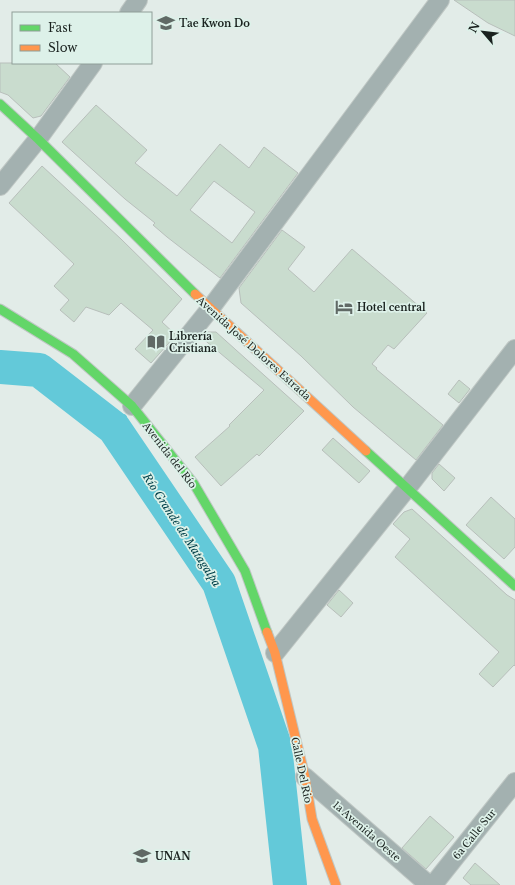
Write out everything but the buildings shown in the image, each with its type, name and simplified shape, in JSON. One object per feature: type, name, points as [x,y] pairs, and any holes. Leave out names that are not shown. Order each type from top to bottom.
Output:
[{"type":"street","points":[[130,12],[138,0]]},
{"type":"street","points":[[132,406],[210,309],[440,0]]},
{"type":"street","points":[[0,186],[38,139],[92,64]]},
{"type":"street","name":"Avenida José Dolores Estrada","points":[[0,104],[38,139],[210,309],[408,487],[515,586]]},
{"type":"street","name":"Avenida del Río","points":[[0,309],[73,354],[132,406],[194,484],[241,565],[245,572],[275,653]]},
{"type":"street","points":[[275,653],[408,487],[515,349]]},
{"type":"street","name":"Calle Del Rio","points":[[275,653],[305,777],[312,820],[336,885]]},
{"type":"street","name":"1a Avenida Oeste","points":[[305,777],[429,885]]},
{"type":"street","name":"6a Calle Sur","points":[[433,885],[515,782]]},
{"type":"waterway","name":"Río Grande de Matagalpa","points":[[0,367],[39,370],[114,428],[219,583],[275,746],[290,885]]},
{"type":"waterway","points":[[114,428],[124,417]]},
{"type":"traffic: fast","points":[[0,104],[38,139],[195,294]]},
{"type":"traffic: fast","points":[[0,309],[73,354],[132,406],[194,484],[245,571],[267,632]]},
{"type":"traffic: fast","points":[[366,451],[515,586]]},
{"type":"traffic: slow","points":[[195,294],[366,451]]},
{"type":"traffic: slow","points":[[267,632],[275,653],[305,777],[312,819],[336,885]]},
{"type":"place","name":"Tae Kwon Do","points":[[166,23]]},
{"type":"place","name":"Hotel central","points":[[344,307]]},
{"type":"place","name":"Librería Cristiana","points":[[156,342]]},
{"type":"place","name":"UNAN","points":[[142,856]]}]
